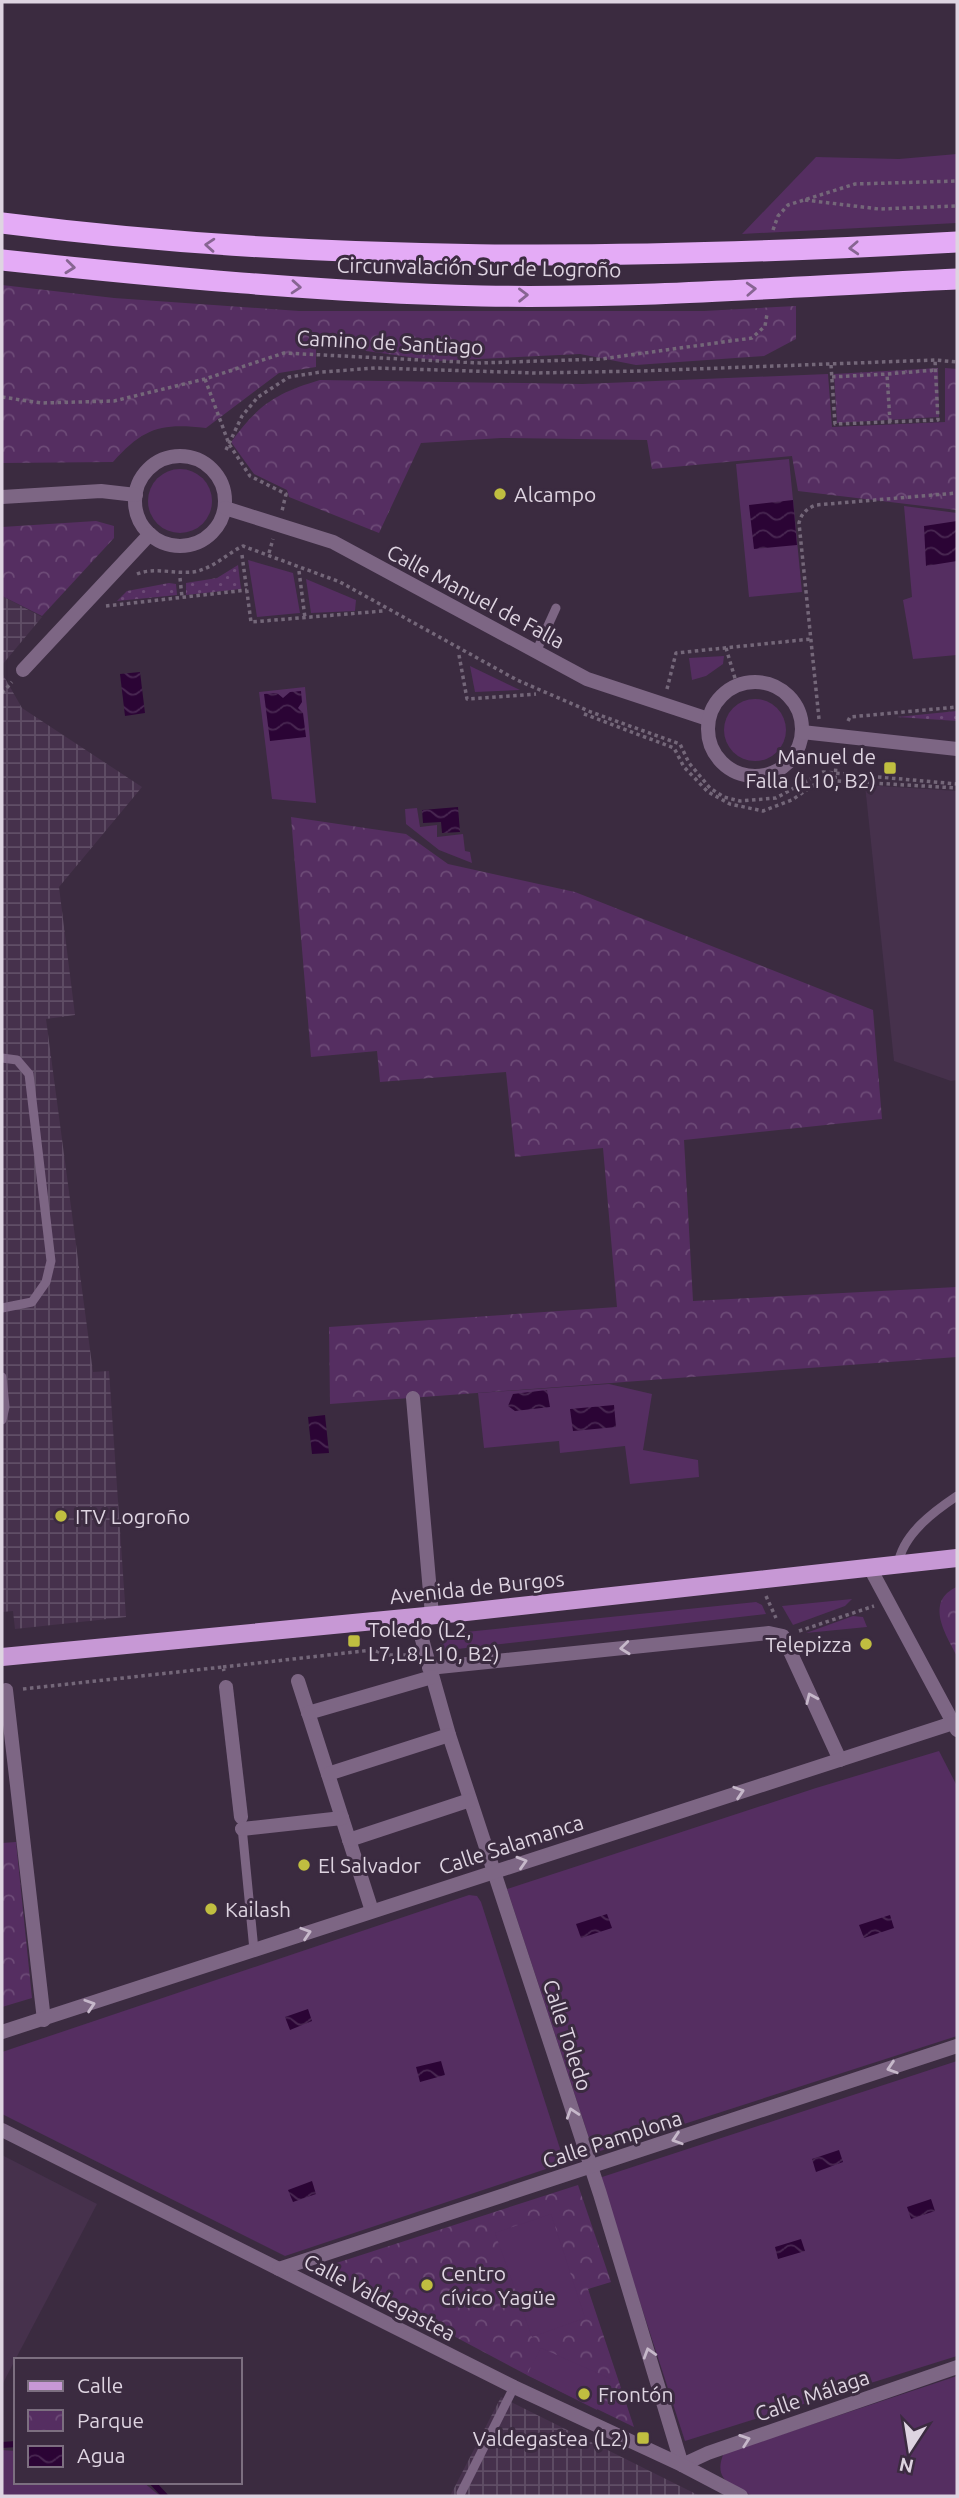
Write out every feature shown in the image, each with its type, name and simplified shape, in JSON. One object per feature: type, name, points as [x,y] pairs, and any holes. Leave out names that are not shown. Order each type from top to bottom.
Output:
[{"type":"highway","name":"Circunvalación Sur de Logroño","points":[[2,223],[199,244],[323,253],[469,257],[665,255],[957,242]]},
{"type":"highway","name":"Circunvalación Sur de Logroño","points":[[2,260],[328,290],[483,296],[659,293],[957,279]]},
{"type":"main road","name":"Avenida de Burgos","points":[[2,1657],[424,1616],[957,1558]]},
{"type":"street","points":[[187,456],[201,460],[216,474],[225,494],[225,508],[213,532],[189,545],[162,542],[150,534],[138,516],[136,495],[148,469],[166,458],[187,456]]},
{"type":"street","points":[[2,497],[100,491],[136,495]]},
{"type":"street","name":"Calle Manuel de Falla","points":[[225,508],[332,542],[587,679],[708,719]]},
{"type":"street","points":[[23,670],[150,534]]},
{"type":"street","points":[[761,682],[787,694],[796,705],[802,732],[799,747],[785,765],[764,776],[748,776],[734,772],[721,762],[707,735],[708,719],[722,695],[737,685],[761,682]]},
{"type":"street","points":[[802,732],[957,749]]},
{"type":"street","name":"Calle Toledo","points":[[413,1398],[429,1667],[682,2465]]},
{"type":"street","points":[[870,1568],[955,1727]]},
{"type":"street","points":[[308,1713],[429,1667],[769,1633],[783,1636],[840,1760]]},
{"type":"street","points":[[298,1681],[372,1911]]},
{"type":"street","points":[[226,1687],[242,1823],[342,1818]]},
{"type":"street","points":[[6,1690],[44,2020]]},
{"type":"street","name":"Calle Salamanca","points":[[2,2032],[840,1760],[955,1727]]},
{"type":"street","points":[[328,1774],[449,1735]]},
{"type":"street","points":[[349,1840],[470,1800]]},
{"type":"street","name":"Calle Pamplona","points":[[279,2269],[957,2046]]},
{"type":"street","name":"Calle Valdegastea","points":[[2,2130],[514,2387],[682,2465],[741,2496]]},
{"type":"street","name":"Calle Málaga","points":[[682,2465],[708,2453],[957,2367]]},
{"type":"lane","points":[[536,652],[556,608]]},
{"type":"lane","points":[[2,1058],[17,1060],[29,1074],[51,1261],[46,1282],[32,1302],[2,1308]]},
{"type":"lane","points":[[2,1377],[5,1407],[2,1420]]},
{"type":"lane","points":[[898,1565],[901,1548],[912,1534],[957,1496]]},
{"type":"lane","points":[[242,1823],[254,1950]]},
{"type":"lane","points":[[461,2493],[514,2387]]},
{"type":"path","points":[[773,230],[778,216],[788,205],[855,184],[957,181]]},
{"type":"path","points":[[803,200],[879,209],[957,206]]},
{"type":"path","name":"Camino de Santiago","points":[[2,397],[41,403],[114,401],[205,379],[284,353],[480,363],[601,359],[752,338],[760,334],[767,314]]},
{"type":"path","points":[[401,359],[402,369]]},
{"type":"path","points":[[831,365],[835,425],[938,420],[936,360]]},
{"type":"path","points":[[226,450],[242,416],[258,397],[289,377],[376,368],[536,373],[936,360],[957,362]]},
{"type":"path","points":[[832,377],[936,370]]},
{"type":"path","points":[[887,374],[890,422]]},
{"type":"path","points":[[205,379],[229,444],[250,476],[286,494],[269,553]]},
{"type":"path","points":[[821,734],[799,523],[809,507],[957,493]]},
{"type":"path","points":[[110,576],[125,582],[140,572],[196,571],[212,566],[243,546],[269,553],[340,582],[517,680],[591,712],[680,744],[698,776],[724,797],[740,801],[776,799],[816,773],[957,786]]},
{"type":"path","points":[[242,555],[251,622],[383,611]]},
{"type":"path","points":[[299,571],[305,618]]},
{"type":"path","points":[[180,578],[182,597]]},
{"type":"path","points":[[104,606],[247,590]]},
{"type":"path","points":[[662,704],[676,653],[811,639]]},
{"type":"path","points":[[726,648],[737,685]]},
{"type":"path","points":[[459,655],[467,699],[536,694]]},
{"type":"path","points":[[835,779],[838,736],[850,717],[957,707]]},
{"type":"path","points":[[584,715],[674,748],[684,767],[708,792],[730,804],[763,811],[792,800],[821,780],[957,786]]},
{"type":"path","points":[[759,1579],[783,1636],[886,1602]]},
{"type":"path","points":[[6,1690],[373,1650],[429,1667]]},
{"type":"path","points":[[223,1667],[226,1687]]},
{"type":"shaded area","points":[[2,596],[42,617],[2,665]]},
{"type":"shaded area","points":[[2,673],[22,708],[142,787],[59,887],[75,1015],[46,1019],[93,1372],[109,1371],[126,1617],[15,1629],[13,1611],[2,1612]]},
{"type":"shaded area","points":[[865,785],[957,791],[957,1080],[951,1081],[894,1061]]},
{"type":"shaded area","points":[[2,2155],[97,2204],[2,2385]]},
{"type":"shaded area","points":[[501,2397],[700,2496],[450,2496]]},
{"type":"green space","points":[[957,154],[957,223],[742,234],[816,157],[899,159]]},
{"type":"green space","points":[[2,285],[114,298],[299,311],[704,311],[796,306],[796,339],[764,356],[636,365],[580,354],[438,361],[316,344],[316,367],[279,373],[206,428],[177,426],[155,430],[134,441],[113,462],[2,463]]},
{"type":"green space","points":[[938,368],[939,417],[837,423],[834,374]]},
{"type":"green space","points":[[945,368],[957,369],[957,510],[798,491],[792,456],[652,469],[647,440],[501,438],[421,443],[379,533],[289,497],[287,490],[254,474],[231,442],[269,402],[291,390],[320,380],[583,384],[828,374],[832,427],[945,422]]},
{"type":"green space","points":[[789,459],[802,592],[749,597],[736,464]]},
{"type":"green space","points":[[180,469],[198,475],[206,483],[212,501],[206,519],[198,527],[180,533],[162,527],[154,519],[148,501],[154,483],[162,475]]},
{"type":"green space","points":[[904,506],[957,513],[957,655],[913,659],[903,600],[912,597]]},
{"type":"green space","points":[[96,521],[114,526],[114,538],[42,616],[2,596],[2,527]]},
{"type":"green space","points":[[248,560],[293,573],[300,613],[257,617]]},
{"type":"green space","points":[[238,565],[241,589],[186,595],[186,583],[217,578]]},
{"type":"green space","points":[[306,579],[356,600],[355,611],[311,613]]},
{"type":"green space","points":[[176,584],[177,595],[117,601],[127,591]]},
{"type":"green space","points":[[724,656],[723,664],[706,676],[692,680],[689,658]]},
{"type":"green space","points":[[470,666],[520,690],[475,692]]},
{"type":"green space","points":[[305,687],[316,803],[272,799],[259,692]]},
{"type":"green space","points":[[749,699],[761,699],[777,708],[784,718],[784,742],[777,752],[761,761],[749,761],[738,756],[729,747],[724,736],[724,724],[729,713],[738,704]]},
{"type":"green space","points":[[957,711],[957,721],[897,717]]},
{"type":"green space","points":[[417,808],[420,827],[437,825],[437,837],[463,834],[465,851],[470,852],[472,863],[439,850],[406,824],[405,809]]},
{"type":"green space","points":[[291,817],[406,834],[448,864],[575,892],[873,1010],[882,1119],[684,1140],[693,1301],[957,1287],[957,1357],[330,1404],[329,1327],[617,1307],[603,1148],[515,1157],[506,1072],[380,1082],[377,1051],[311,1057]]},
{"type":"green space","points":[[609,1384],[652,1394],[643,1450],[698,1460],[699,1477],[630,1484],[625,1446],[560,1453],[559,1441],[484,1448],[478,1393]]},
{"type":"green space","points":[[957,1587],[957,1656],[943,1629],[940,1609],[947,1593]]},
{"type":"green space","points":[[852,1599],[845,1606],[793,1625],[782,1606]]},
{"type":"green space","points":[[756,1602],[762,1605],[766,1614],[440,1651],[441,1639],[446,1634]]},
{"type":"green space","points":[[853,1616],[863,1617],[867,1627],[806,1633]]},
{"type":"green space","points":[[939,1751],[957,1786],[957,2036],[597,2152],[593,2150],[507,1889],[816,1788]]},
{"type":"green space","points":[[16,1842],[32,1998],[2,2007],[2,1843]]},
{"type":"green space","points":[[469,1895],[477,1896],[481,1902],[563,2158],[558,2165],[285,2256],[2,2114],[2,2052]]},
{"type":"green space","points":[[957,2061],[957,2356],[685,2441],[601,2182],[602,2177]]},
{"type":"green space","points":[[578,2185],[611,2282],[588,2289],[634,2427],[527,2375],[324,2267]]},
{"type":"green space","points":[[551,2214],[585,2318],[532,2337],[495,2233]]},
{"type":"green space","name":"Frontón","points":[[541,2348],[611,2379],[597,2410],[527,2375]]},
{"type":"green space","points":[[957,2376],[957,2496],[753,2496],[723,2477],[723,2455],[732,2451]]},
{"type":"green space","points":[[2,2450],[14,2451],[14,2484],[145,2484],[160,2496],[2,2496]]},
{"type":"water","points":[[793,500],[797,545],[754,549],[749,505]]},
{"type":"water","points":[[957,521],[957,561],[926,566],[924,526]]},
{"type":"water","points":[[140,672],[145,713],[125,716],[120,674]]},
{"type":"water","points":[[301,691],[302,702],[298,708],[303,713],[306,737],[270,741],[264,694],[277,693],[283,698],[290,692]]},
{"type":"water","points":[[458,807],[460,832],[442,833],[441,822],[423,823],[422,810]]},
{"type":"water","points":[[547,1390],[550,1407],[515,1411],[508,1406],[513,1394]]},
{"type":"water","points":[[614,1405],[616,1427],[573,1431],[570,1409]]},
{"type":"water","points":[[325,1415],[329,1453],[312,1454],[308,1417]]},
{"type":"water","points":[[607,1914],[612,1928],[581,1938],[576,1924]]},
{"type":"water","points":[[890,1915],[894,1928],[864,1938],[859,1925]]},
{"type":"water","points":[[308,2009],[312,2021],[290,2030],[285,2017]]},
{"type":"water","points":[[441,2061],[445,2075],[420,2082],[416,2067]]},
{"type":"water","points":[[839,2150],[843,2162],[816,2172],[812,2159]]},
{"type":"water","points":[[312,2181],[316,2194],[293,2202],[288,2190]]},
{"type":"water","points":[[931,2199],[935,2211],[911,2219],[907,2207]]},
{"type":"water","points":[[801,2239],[805,2251],[778,2259],[775,2247]]},
{"type":"waterway","points":[[2,2445],[14,2444]]},
{"type":"waterway","points":[[154,2484],[165,2496]]},
{"type":"place","name":"Alcampo","points":[[500,494]]},
{"type":"place","name":"Manuel de Falla (L10, B2)","points":[[890,768]]},
{"type":"place","name":"ITV Logroño","points":[[61,1516]]},
{"type":"place","name":"Toledo (L2, L7,L8,L10, B2)","points":[[354,1641]]},
{"type":"place","name":"Telepizza","points":[[866,1644]]},
{"type":"place","name":"El Salvador","points":[[304,1865]]},
{"type":"place","name":"Kailash","points":[[211,1909]]},
{"type":"place","name":"Centro cívico Yagüe","points":[[427,2285]]},
{"type":"place","name":"Frontón","points":[[584,2394]]},
{"type":"place","name":"Valdegastea (L2)","points":[[643,2438]]}]
